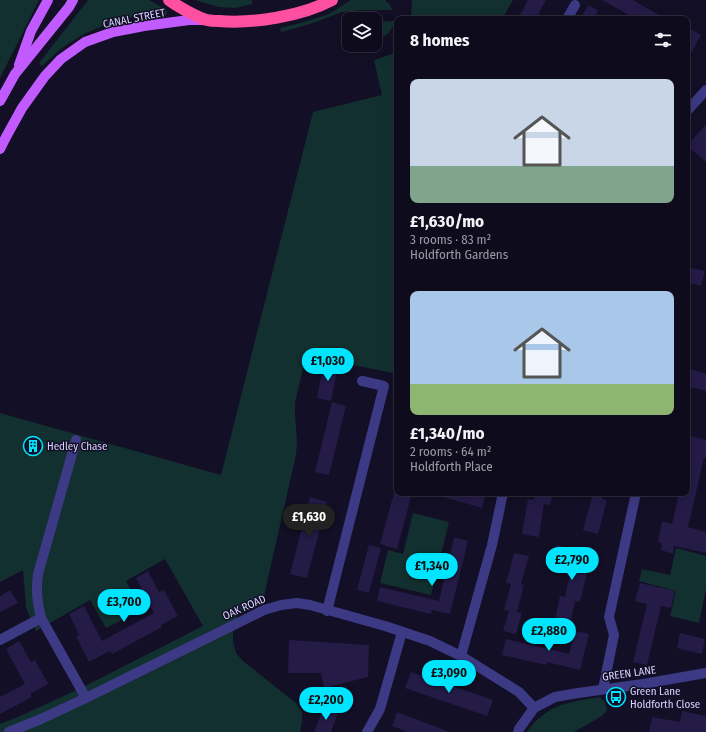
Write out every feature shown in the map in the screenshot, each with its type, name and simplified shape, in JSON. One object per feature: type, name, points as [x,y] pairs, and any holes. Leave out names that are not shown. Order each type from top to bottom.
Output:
[{"type":"highway","points":[[169,0],[207,20],[228,22],[251,21],[278,17],[323,5],[332,0]]},
{"type":"main road","points":[[0,101],[15,74],[32,31],[48,0]]},
{"type":"main road","points":[[15,74],[73,0]]},
{"type":"main road","name":"CANAL STREET","points":[[0,149],[22,108],[45,76],[61,59],[85,42],[113,32],[189,20],[207,20]]},
{"type":"street","points":[[568,16],[574,5]]},
{"type":"street","points":[[690,108],[706,90]]},
{"type":"street","points":[[328,611],[384,386],[362,381]]},
{"type":"street","points":[[76,440],[38,574],[37,603],[41,618],[86,698]]},
{"type":"street","points":[[461,656],[492,545],[502,496]]},
{"type":"street","points":[[603,689],[614,635],[609,617],[635,496]]},
{"type":"street","name":"OAK ROAD","points":[[9,732],[86,698],[264,610],[281,605],[297,603],[310,605],[385,626],[430,641],[461,656],[519,692],[534,708]]},
{"type":"street","points":[[0,640],[41,618]]},
{"type":"street","points":[[367,732],[380,709],[402,632]]},
{"type":"street","name":"GREEN LANE","points":[[534,708],[556,697],[706,673]]},
{"type":"street","points":[[518,732],[534,708]]},
{"type":"green space","points":[[0,0],[39,0],[0,78]]},
{"type":"green space","points":[[88,0],[149,0],[166,10],[167,13],[164,16],[145,14],[111,22],[82,35],[62,48],[42,66],[39,63]]},
{"type":"green space","points":[[195,0],[252,0],[252,4],[236,8],[219,7]]},
{"type":"green space","points":[[351,0],[385,0],[390,5],[392,10],[361,10],[342,12],[310,24],[281,32],[280,28],[329,14]]},
{"type":"green space","points":[[411,0],[513,0],[504,16],[411,16]]},
{"type":"green space","points":[[394,21],[388,34],[383,37],[382,22]]},
{"type":"green space","points":[[394,53],[394,373],[306,356],[295,403],[297,442],[296,455],[264,596],[259,603],[241,612],[236,619],[233,628],[233,641],[236,653],[243,661],[296,703],[302,712],[300,732],[0,732],[0,724],[81,688],[203,626],[165,559],[126,581],[142,610],[106,628],[90,600],[36,631],[26,608],[23,570],[0,582],[0,413],[221,475],[313,112],[382,95],[374,60]]},
{"type":"green space","points":[[413,513],[449,522],[431,595],[380,583],[388,550],[403,554]]},
{"type":"green space","points":[[676,548],[706,556],[706,589],[699,623],[670,616],[676,591],[639,581],[642,569],[670,575]]},
{"type":"green space","points":[[600,697],[605,703],[607,710],[602,716],[574,732],[527,732],[542,716],[557,707],[573,702]]},
{"type":"building","points":[[528,0],[546,0],[538,16],[520,16]]},
{"type":"building","points":[[602,0],[633,0],[661,16],[631,16]]},
{"type":"building","points":[[588,5],[598,10],[595,16],[582,16]]},
{"type":"building","points":[[690,29],[701,35],[690,55]]},
{"type":"building","points":[[706,124],[706,162],[690,149],[690,143]]},
{"type":"building","points":[[690,268],[705,271],[701,286],[690,283]]},
{"type":"building","points":[[324,363],[338,366],[331,401],[317,398]]},
{"type":"building","points":[[690,369],[706,374],[706,391],[690,387]]},
{"type":"building","points":[[332,402],[346,406],[329,475],[315,472]]},
{"type":"building","points":[[690,436],[706,440],[706,458],[704,458],[688,527],[706,532],[706,553],[674,546],[673,554],[661,550],[662,543],[658,542],[662,521],[672,524],[678,496],[690,496]]},
{"type":"building","points":[[394,493],[394,496],[411,496],[397,549],[380,544]]},
{"type":"building","points":[[440,496],[485,496],[482,508]]},
{"type":"building","points":[[535,496],[552,496],[550,505],[544,504],[539,537],[522,534],[528,499],[534,500]]},
{"type":"building","points":[[592,496],[603,496],[602,499],[607,500],[598,534],[583,530]]},
{"type":"building","points":[[310,497],[327,502],[307,578],[290,574]]},
{"type":"building","points":[[454,537],[468,541],[450,614],[432,610],[431,614],[377,601],[380,587],[439,601]]},
{"type":"building","points":[[369,545],[381,548],[369,593],[357,590]]},
{"type":"building","points":[[557,545],[596,554],[592,570],[588,569],[580,602],[575,601],[569,628],[554,625],[560,596],[565,597],[572,565],[552,560]]},
{"type":"building","points":[[514,553],[529,556],[521,584],[524,585],[517,612],[522,613],[516,634],[503,631],[509,611],[504,610],[511,584],[506,583]]},
{"type":"building","points":[[148,571],[159,592],[164,590],[178,616],[161,625],[162,627],[112,654],[110,651],[89,662],[76,636],[79,635],[69,614],[84,606],[102,641],[154,613],[136,578]]},
{"type":"building","points":[[640,583],[675,591],[671,608],[661,606],[647,665],[633,662],[647,604],[635,601]]},
{"type":"building","points":[[10,590],[18,603],[0,612],[0,596]]},
{"type":"building","points":[[575,631],[589,634],[580,670],[547,662],[546,665],[502,655],[506,639],[569,654]]},
{"type":"building","points":[[680,633],[705,639],[702,654],[677,648]]},
{"type":"building","points":[[289,640],[369,645],[368,677],[324,688],[321,673],[288,673]]},
{"type":"building","points":[[19,641],[31,662],[35,660],[48,684],[30,694],[32,697],[0,714],[0,697],[25,684],[6,649]]},
{"type":"building","points":[[411,672],[493,700],[487,716],[405,688]]},
{"type":"building","points":[[324,707],[338,712],[331,732],[314,732]]},
{"type":"building","points":[[682,711],[706,716],[706,732],[649,732],[652,717],[680,722]]},
{"type":"building","points":[[397,712],[447,732],[408,732],[392,726]]},
{"type":"place","name":"Hedley Chase","points":[[33,446]]},
{"type":"place","name":"Green Lane Holdforth Close","points":[[616,697]]}]
